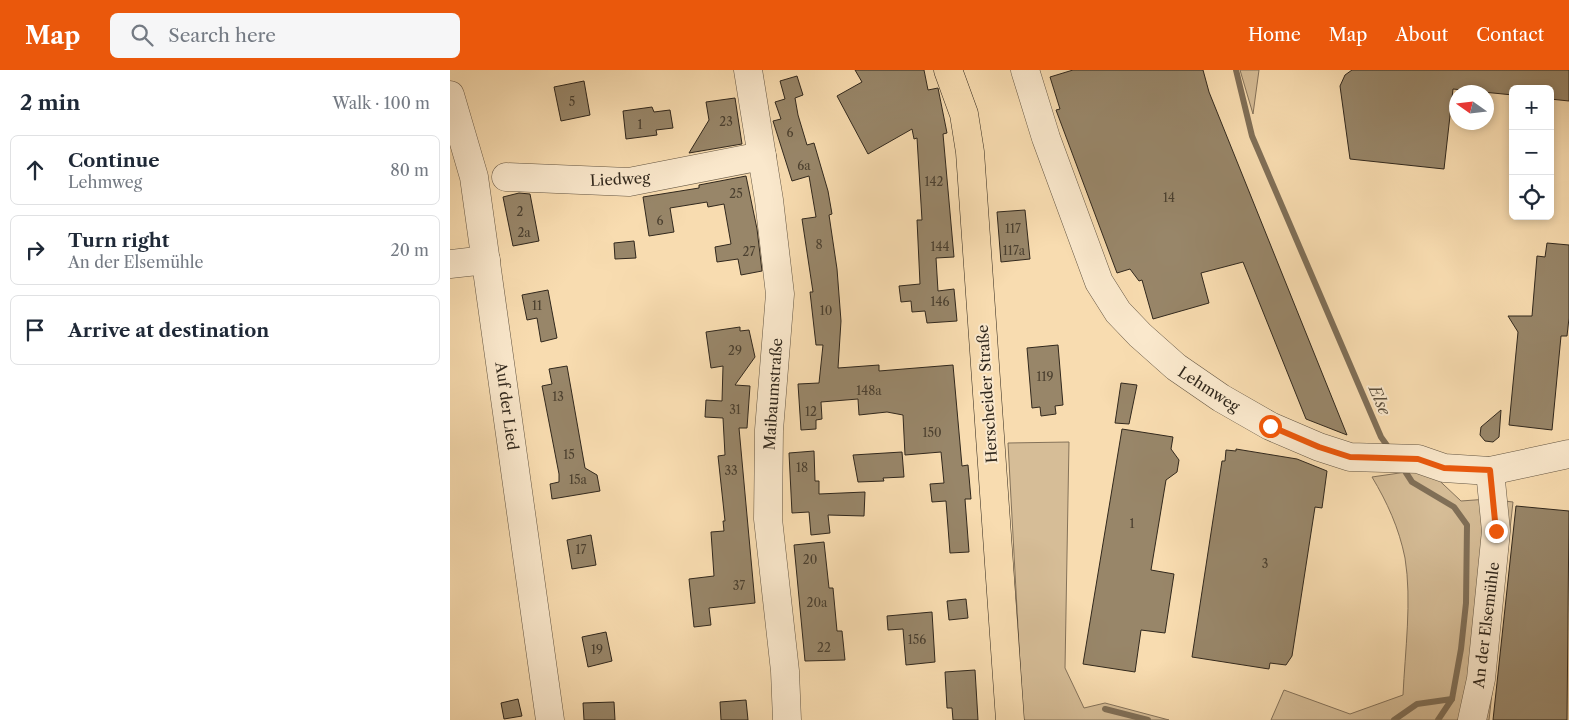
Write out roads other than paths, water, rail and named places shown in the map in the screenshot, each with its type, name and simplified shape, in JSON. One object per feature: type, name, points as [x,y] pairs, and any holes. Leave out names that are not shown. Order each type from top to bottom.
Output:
[{"type":"main road","name":"Herscheider Straße","points":[[948,70],[964,114],[970,152],[1010,720]]},
{"type":"street","name":"Maibaumstraße","points":[[748,70],[773,229],[780,294],[769,430],[768,519],[785,671],[787,720]]},
{"type":"street","name":"Lehmweg","points":[[1025,70],[1046,138],[1099,282],[1118,312],[1140,335],[1176,367],[1229,403],[1270,426],[1319,447],[1350,457],[1418,459],[1444,468],[1490,470],[1569,454]]},
{"type":"street","name":"Auf der Lied","points":[[450,95],[474,177],[550,720]]},
{"type":"street","name":"Liedweg","points":[[506,177],[629,182],[762,156]]},
{"type":"street","points":[[450,264],[486,260]]},
{"type":"street","name":"An der Elsemühle","points":[[1472,720],[1481,679],[1496,531],[1490,470]]},
{"type":"waterway","name":"Else","points":[[1236,70],[1252,136],[1381,437],[1391,451]]},
{"type":"waterway","name":"Else","points":[[1401,465],[1412,482],[1454,507],[1467,525],[1466,603],[1461,649],[1452,699],[1438,720]]},
{"type":"waterway","points":[[1394,720],[1417,704],[1452,699]]},
{"type":"waterway","points":[[1105,709],[1148,720]]}]
